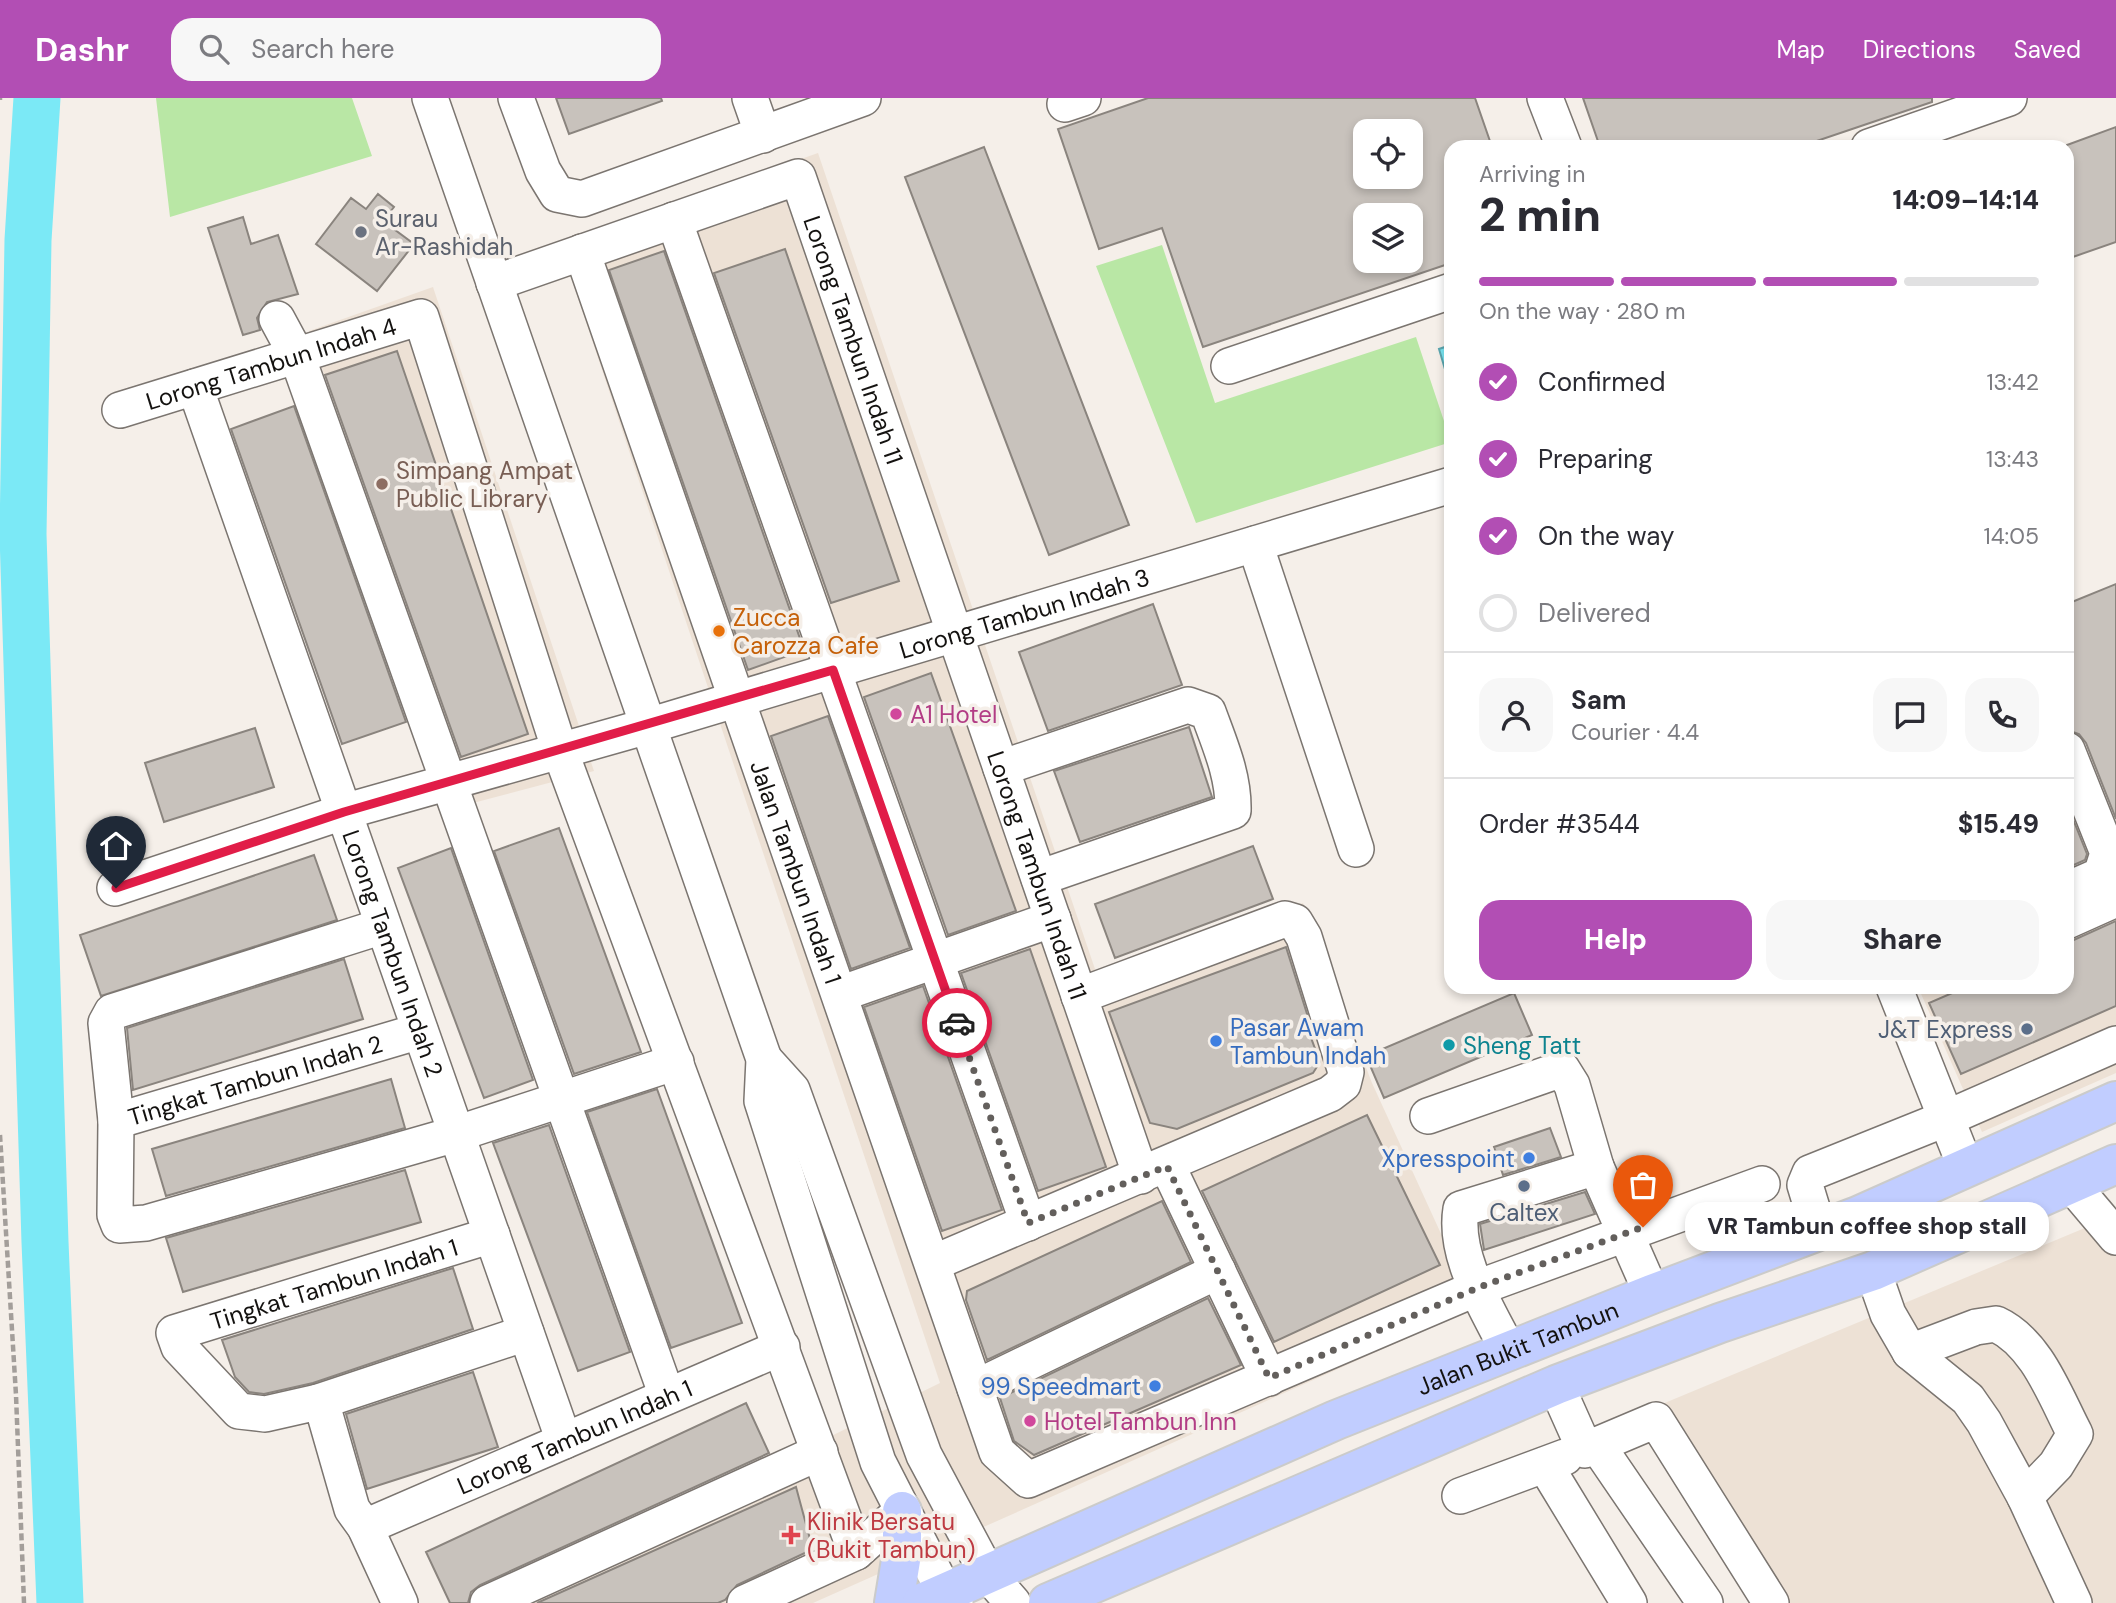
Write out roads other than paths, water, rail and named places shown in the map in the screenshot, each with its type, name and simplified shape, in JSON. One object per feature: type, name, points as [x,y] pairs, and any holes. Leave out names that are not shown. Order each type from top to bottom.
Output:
[{"type":"main road","name":"Jalan Bukit Tambun","points":[[941,1600],[988,1573],[1336,1420],[1652,1294],[1819,1231],[2116,1101]]},
{"type":"main road","name":"Jalan Bukit Tambun","points":[[1048,1603],[1099,1590],[1556,1385],[1720,1323],[1873,1271],[2116,1164]]},
{"type":"main road","points":[[894,1603],[902,1554],[902,1511]]},
{"type":"street","points":[[430,98],[764,1059],[762,1101],[878,1462],[941,1600]]},
{"type":"street","points":[[516,98],[542,170],[557,194],[582,199],[863,98]]},
{"type":"street","points":[[750,98],[764,135]]},
{"type":"street","points":[[1545,98],[1561,140]]},
{"type":"street","points":[[1889,140],[2009,98]]},
{"type":"street","name":"Lorong Tambun Indah 11","points":[[674,220],[798,177],[1079,996],[1154,1171],[1218,1271],[1269,1378]]},
{"type":"street","points":[[494,283],[674,220],[1028,1223]]},
{"type":"street","name":"Jalan Tambun Indah 1","points":[[582,252],[997,1452],[1028,1480],[1269,1378]]},
{"type":"street","points":[[1229,366],[1444,293]]},
{"type":"street","name":"Lorong Tambun Indah 4","points":[[120,410],[421,317],[559,748]]},
{"type":"street","points":[[277,319],[297,356],[667,1396]]},
{"type":"street","name":"Lorong Tambun Indah 2","points":[[195,387],[564,1441]]},
{"type":"street","name":"Lorong Tambun Indah 3","points":[[116,888],[344,812],[559,748],[648,726],[1444,487]]},
{"type":"street","points":[[1255,544],[1356,849]]},
{"type":"street","points":[[1001,768],[1188,705],[1198,706],[1208,712],[1222,749],[1233,785],[1233,811],[1039,878]]},
{"type":"street","points":[[559,748],[856,1552]]},
{"type":"street","points":[[2074,768],[2108,853],[2102,875],[2074,887]]},
{"type":"street","points":[[2074,918],[2116,900]]},
{"type":"street","points":[[840,995],[1053,919]]},
{"type":"street","points":[[933,1263],[1154,1171],[1330,1094],[1343,1084],[1346,1072],[1304,937],[1295,922],[1285,919],[1079,996]]},
{"type":"street","name":"Tingkat Tambun Indah 2","points":[[383,926],[112,1012],[106,1023],[116,1121],[420,1031]]},
{"type":"street","points":[[1904,994],[1966,1168]]},
{"type":"street","points":[[1819,1231],[1805,1185],[1810,1173],[1947,1118],[2116,1044]]},
{"type":"street","points":[[764,1059],[792,1090],[924,1455],[988,1573],[1013,1603]]},
{"type":"street","points":[[116,1121],[115,1215],[119,1225],[129,1226],[456,1134],[676,1062]]},
{"type":"street","points":[[1428,1116],[1562,1069],[1572,1085],[1596,1167],[1652,1294]]},
{"type":"street","points":[[1509,1352],[1477,1288],[1458,1227],[1461,1209],[1596,1167]]},
{"type":"street","points":[[1269,1378],[1477,1288],[1762,1184]]},
{"type":"street","points":[[2072,1185],[2116,1237]]},
{"type":"street","name":"Tingkat Tambun Indah 1","points":[[318,1402],[265,1414],[239,1411],[179,1348],[174,1333],[492,1236]]},
{"type":"street","points":[[975,1388],[1218,1271]]},
{"type":"street","points":[[1873,1271],[1888,1314],[1910,1352],[1968,1399],[2025,1497],[2074,1603]]},
{"type":"street","points":[[1910,1352],[1976,1327],[1996,1324],[2020,1340],[2049,1382],[2075,1434],[2056,1465],[2025,1497]]},
{"type":"street","points":[[400,1603],[365,1527],[352,1509],[323,1408],[318,1402],[526,1333]]},
{"type":"street","name":"Lorong Tambun Indah 1","points":[[365,1527],[782,1348]]},
{"type":"street","points":[[1556,1385],[1591,1447],[1624,1484],[1705,1603]]},
{"type":"street","points":[[1460,1496],[1656,1420],[1771,1603]]},
{"type":"street","points":[[488,1603],[820,1451]]},
{"type":"street","points":[[1545,1465],[1629,1603]]},
{"type":"street","points":[[1572,1510],[1624,1484]]},
{"type":"street","points":[[745,1603],[856,1552],[902,1511]]},
{"type":"water","points":[[1444,347],[1444,366],[1439,349]]},
{"type":"waterway","points":[[37,98],[28,240],[23,534],[45,1242],[60,1603]]},
{"type":"place","name":"Surau Ar-Rashidah","points":[[361,232]]},
{"type":"place","name":"Simpang Ampat Public Library","points":[[382,484]]},
{"type":"place","name":"Zucca Carozza Cafe","points":[[719,631]]},
{"type":"place","name":"A1 Hotel","points":[[896,714]]},
{"type":"place","name":"J&T Express","points":[[2027,1029]]},
{"type":"place","name":"Pasar Awam Tambun Indah","points":[[1216,1041]]},
{"type":"place","name":"Sheng Tatt","points":[[1449,1045]]},
{"type":"place","name":"Xpresspoint","points":[[1529,1158]]},
{"type":"place","name":"Caltex","points":[[1524,1186]]},
{"type":"place","name":"VR Tambun coffee shop stall","points":[[1643,1227]]},
{"type":"place","name":"99 Speedmart","points":[[1155,1386]]},
{"type":"place","name":"Hotel Tambun Inn","points":[[1030,1421]]},
{"type":"place","name":"Klinik Bersatu (Bukit Tambun)","points":[[791,1535]]}]
